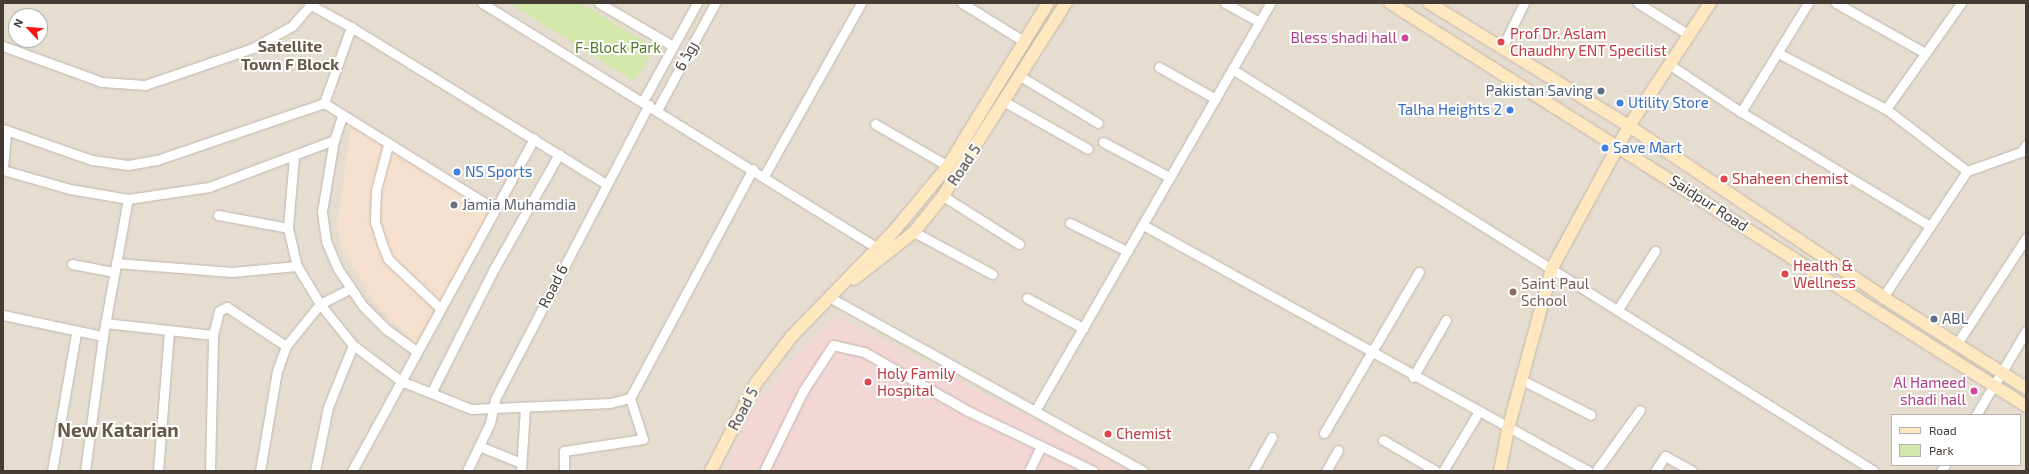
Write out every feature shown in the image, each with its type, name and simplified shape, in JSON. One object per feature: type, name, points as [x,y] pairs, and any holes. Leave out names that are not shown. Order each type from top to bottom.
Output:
[{"type":"main road","name":"Road 5","points":[[711,471],[756,384],[791,337],[877,248],[948,166],[1048,3]]},
{"type":"main road","name":"Road 5","points":[[829,298],[888,255],[914,232],[943,196],[1066,3]]},
{"type":"main road","name":"Saidpur Road","points":[[1390,3],[1618,145],[2026,406]]},
{"type":"main road","name":"Saidpur Road","points":[[1429,3],[1629,126],[1883,297],[1958,342],[2000,372],[2026,388]]},
{"type":"main road","points":[[1500,471],[1508,430],[1552,268],[1629,126],[1710,3]]},
{"type":"street","points":[[482,3],[753,169],[888,255]]},
{"type":"street","points":[[599,3],[673,46]]},
{"type":"street","name":"روڈ 6","points":[[646,103],[673,46],[697,3]]},
{"type":"street","name":"روڈ 6","points":[[657,110],[714,3]]},
{"type":"street","points":[[764,176],[861,3]]},
{"type":"street","points":[[962,3],[1025,42]]},
{"type":"street","points":[[1225,3],[1259,22]]},
{"type":"street","points":[[1036,409],[1270,3]]},
{"type":"street","points":[[1502,48],[1524,3]]},
{"type":"street","points":[[1741,112],[1808,3]]},
{"type":"street","points":[[1836,3],[1925,53]]},
{"type":"street","points":[[1886,109],[1961,3]]},
{"type":"street","points":[[3,46],[102,82],[145,85],[253,48],[292,26],[311,4],[352,27],[605,183]]},
{"type":"street","points":[[1641,4],[1689,35]]},
{"type":"street","points":[[688,19],[701,28]]},
{"type":"street","points":[[334,140],[209,187],[128,200],[70,189],[3,169],[5,130],[92,160],[128,165],[223,140],[324,103],[352,27]]},
{"type":"street","points":[[1778,53],[1886,109],[1967,171]]},
{"type":"street","points":[[1670,64],[1741,112],[1930,226]]},
{"type":"street","points":[[1159,67],[1216,99]]},
{"type":"street","points":[[1232,68],[1874,471]]},
{"type":"street","points":[[1020,76],[1098,123]]},
{"type":"street","points":[[1004,102],[1088,149]]},
{"type":"street","points":[[324,103],[342,116],[371,131],[388,145],[494,209]]},
{"type":"street","name":"Road 6","points":[[467,471],[479,446],[493,410],[495,399],[646,103]]},
{"type":"street","points":[[342,116],[334,140],[322,212],[326,241],[350,289],[386,329],[415,350]]},
{"type":"street","points":[[875,124],[948,166]]},
{"type":"street","points":[[352,471],[401,381],[415,350],[534,138]]},
{"type":"street","points":[[1103,142],[1169,177]]},
{"type":"street","points":[[388,145],[376,190],[375,222],[388,259],[439,307]]},
{"type":"street","points":[[1883,297],[1967,171],[2024,150]]},
{"type":"street","points":[[431,393],[495,267],[559,154]]},
{"type":"street","points":[[294,156],[288,228],[297,266],[320,304],[353,345],[401,381],[471,409],[493,410],[610,403],[630,398]]},
{"type":"street","points":[[564,471],[564,451],[643,439],[630,398],[753,169]]},
{"type":"street","points":[[943,196],[1019,244]]},
{"type":"street","points":[[86,471],[103,336],[128,200]]},
{"type":"street","points":[[218,215],[288,228]]},
{"type":"street","points":[[1070,223],[1127,251]]},
{"type":"street","points":[[1143,225],[1508,430],[1588,471]]},
{"type":"street","points":[[914,232],[992,274]]},
{"type":"street","points":[[1958,342],[2025,240]]},
{"type":"street","points":[[1618,309],[1655,251]]},
{"type":"street","points":[[72,264],[232,272],[297,266]]},
{"type":"street","points":[[1324,433],[1419,272]]},
{"type":"street","points":[[260,471],[276,371],[286,346],[320,304],[350,289]]},
{"type":"street","points":[[829,298],[1036,409],[1143,471]]},
{"type":"street","points":[[1027,298],[1083,328]]},
{"type":"street","points":[[210,471],[213,335],[219,311],[227,308],[286,346]]},
{"type":"street","points":[[3,315],[76,333],[103,336]]},
{"type":"street","points":[[1413,376],[1446,320]]},
{"type":"street","points":[[106,323],[213,335]]},
{"type":"street","points":[[158,471],[168,330]]},
{"type":"street","points":[[1977,414],[2000,372],[2026,331]]},
{"type":"street","points":[[52,471],[76,333]]},
{"type":"street","points":[[315,471],[328,407],[353,345]]},
{"type":"street","points":[[764,471],[803,391],[833,345],[864,352],[968,411],[1093,471]]},
{"type":"street","points":[[1522,380],[1591,415]]},
{"type":"street","points":[[479,446],[521,467],[525,408]]},
{"type":"street","points":[[1596,471],[1640,410]]},
{"type":"street","points":[[1444,471],[1478,413]]},
{"type":"street","points":[[1253,471],[1272,437]]},
{"type":"street","points":[[1383,440],[1436,471]]},
{"type":"street","points":[[1029,471],[1041,446]]},
{"type":"street","points":[[1326,471],[1338,450]]},
{"type":"street","points":[[1654,471],[1665,456],[1692,471]]},
{"type":"shaded area","points":[[3,3],[2026,3],[2026,471],[3,471]]},
{"type":"shaded area","points":[[352,122],[490,209],[416,344],[376,306],[341,246],[337,225]]},
{"type":"shaded area","name":"Holy Family Hospital","points":[[835,316],[1132,471],[724,471],[749,414],[801,349]]},
{"type":"green space","name":"F-Block Park","points":[[509,3],[581,3],[655,48],[634,81]]},
{"type":"place","name":"Bless shadi hall","points":[[1405,38]]},
{"type":"place","name":"Prof Dr. Aslam Chaudhry ENT Specilist","points":[[1501,42]]},
{"type":"place","name":"Pakistan Saving","points":[[1601,91]]},
{"type":"place","name":"Utility Store","points":[[1620,103]]},
{"type":"place","name":"Talha Heights 2","points":[[1510,110]]},
{"type":"place","name":"Save Mart","points":[[1605,148]]},
{"type":"place","name":"NS Sports","points":[[457,172]]},
{"type":"place","name":"Shaheen chemist","points":[[1724,179]]},
{"type":"place","name":"Jamia Muhamdia","points":[[454,205]]},
{"type":"place","name":"Health & Wellness","points":[[1785,274]]},
{"type":"place","name":"Saint Paul School","points":[[1513,292]]},
{"type":"place","name":"ABL","points":[[1934,319]]},
{"type":"place","name":"Holy Family Hospital","points":[[868,382]]},
{"type":"place","name":"Al Hameed shadi hall","points":[[1974,391]]},
{"type":"place","name":"Chemist","points":[[1108,434]]},
{"type":"district","name":"Satellite Town F Block","points":[[290,55]]},
{"type":"district","name":"New Katarian","points":[[118,430]]}]
